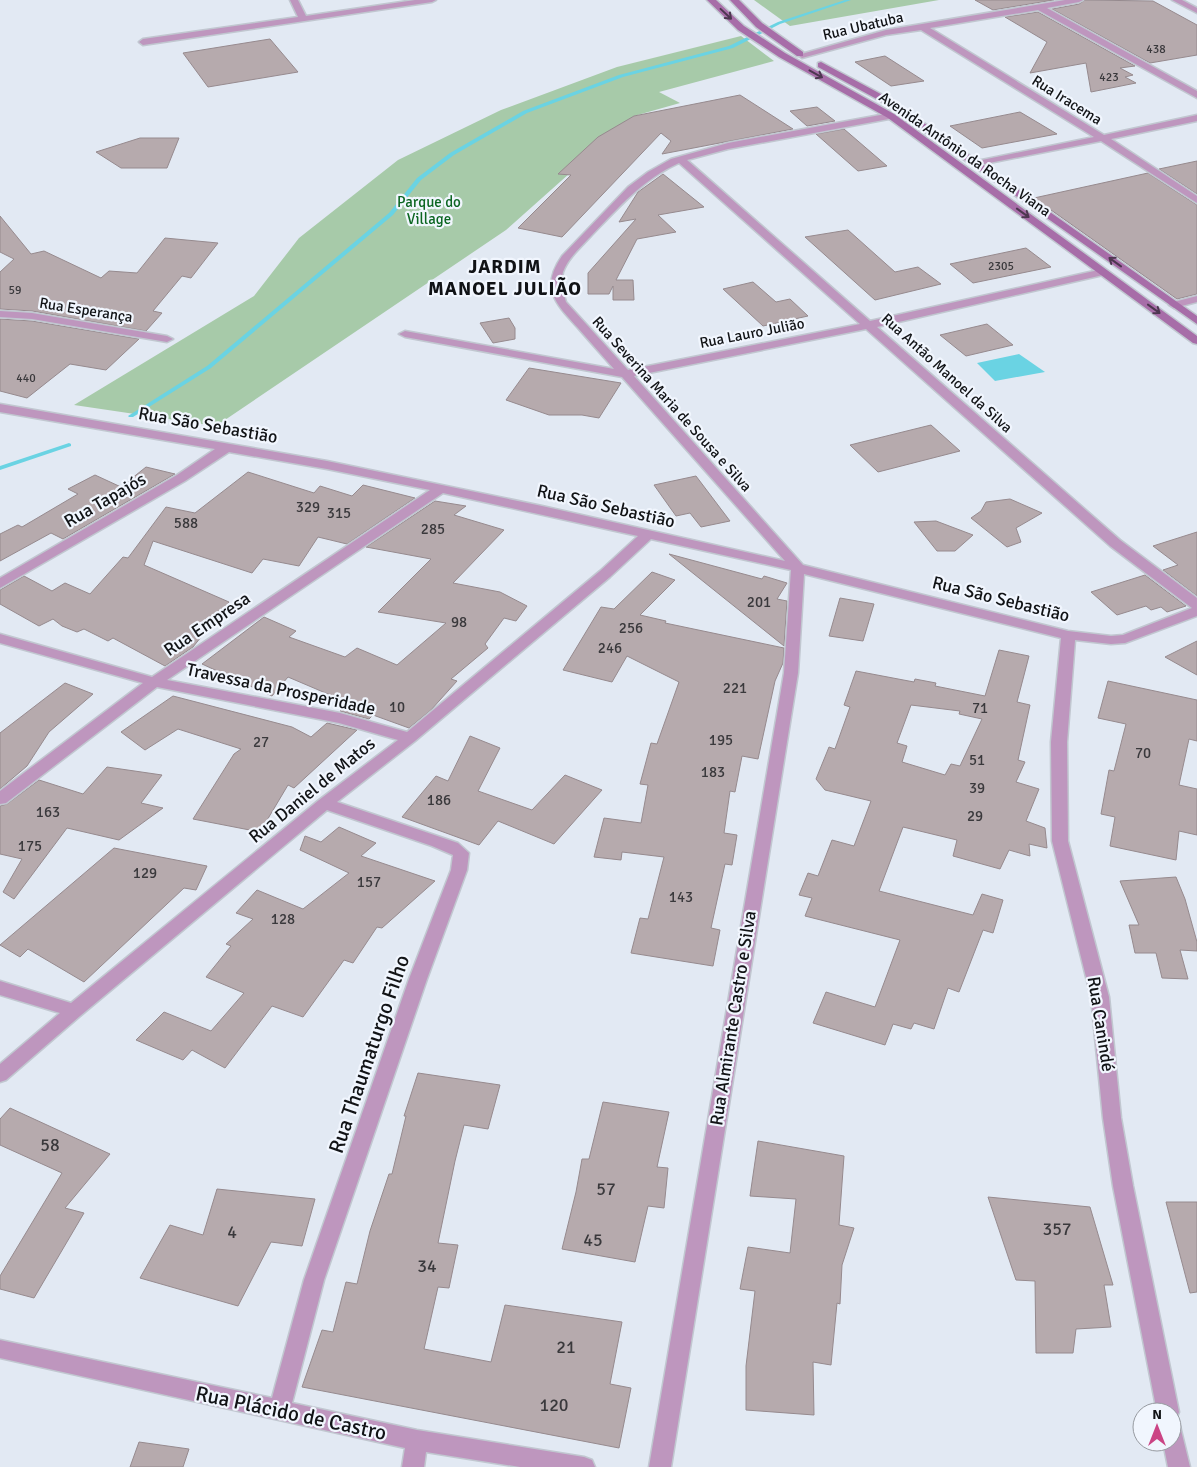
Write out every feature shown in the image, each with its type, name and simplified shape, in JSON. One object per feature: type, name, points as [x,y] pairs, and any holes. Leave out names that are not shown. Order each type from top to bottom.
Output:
[{"type":"main road","name":"Avenida Antônio da Rocha Viana","points":[[711,0],[741,28],[891,116],[1197,341]]},
{"type":"main road","name":"Avenida Antônio da Rocha Viana","points":[[734,0],[759,25],[788,47],[888,101],[1197,321]]},
{"type":"street","points":[[294,0],[303,19]]},
{"type":"street","points":[[143,42],[432,0]]},
{"type":"street","name":"Rua Ubatuba","points":[[802,55],[921,26],[1079,0]]},
{"type":"street","points":[[1176,0],[1197,11]]},
{"type":"street","points":[[1039,7],[1197,95]]},
{"type":"street","name":"Rua Iracema","points":[[921,26],[1102,138],[1197,200]]},
{"type":"street","name":"Rua Severina Maria de Sousa e Silva","points":[[798,568],[561,303],[555,286],[557,271],[577,246],[636,187],[656,171],[680,159],[746,143],[891,116]]},
{"type":"street","points":[[977,164],[1197,118]]},
{"type":"street","name":"Rua Antão Manoel da Silva","points":[[680,159],[1115,544],[1197,605]]},
{"type":"street","name":"Rua Lauro Julião","points":[[404,334],[625,374],[869,325],[1103,272]]},
{"type":"street","points":[[1174,305],[1197,299]]},
{"type":"street","name":"Rua Esperança","points":[[0,314],[32,316],[167,338]]},
{"type":"street","name":"Rua São Sebastião","points":[[0,408],[228,447],[441,489],[798,568],[1068,635],[1111,640],[1125,639],[1197,611]]},
{"type":"street","name":"Rua Tapajós","points":[[0,584],[172,483],[228,447]]},
{"type":"street","name":"Rua Empresa","points":[[0,800],[154,682],[441,489]]},
{"type":"street","name":"Rua Daniel de Matos","points":[[0,1076],[74,1011],[325,804],[410,738],[545,622],[605,574],[648,534]]},
{"type":"street","name":"Rua Almirante Castro e Silva","points":[[660,1467],[791,673],[798,568]]},
{"type":"street","name":"Rua Canindé","points":[[1068,635],[1059,742],[1060,841],[1100,997],[1112,1118],[1118,1157],[1166,1402]]},
{"type":"street","name":"Travessa da Prosperidade","points":[[0,638],[154,682],[340,718],[410,738]]},
{"type":"street","name":"Rua Thaumaturgo Filho","points":[[279,1410],[314,1280],[418,979],[459,870],[461,854],[452,847],[325,804]]},
{"type":"street","points":[[0,988],[74,1011]]},
{"type":"street","name":"Rua Plácido de Castro","points":[[0,1349],[417,1440],[584,1467]]},
{"type":"street","points":[[413,1467],[417,1440]]},
{"type":"street","points":[[1176,1452],[1179,1467]]},
{"type":"green space","points":[[754,0],[939,0],[790,26]]},
{"type":"green space","name":"Parque do Village","points":[[741,36],[774,61],[659,92],[680,103],[634,116],[506,230],[216,426],[74,405],[254,296],[299,238],[398,160],[501,110],[617,67]]},
{"type":"water","points":[[1019,354],[1045,372],[995,381],[977,363]]},
{"type":"building","points":[[975,0],[1054,0],[993,10]]},
{"type":"building","points":[[1085,0],[1153,1],[1197,25],[1197,55],[1150,63],[1052,9],[1079,4]]},
{"type":"building","points":[[1038,12],[1135,66],[1120,68],[1133,75],[1125,77],[1136,83],[1091,92],[1086,63],[1030,73],[1047,42],[1005,17]]},
{"type":"building","points":[[270,39],[298,72],[208,87],[183,53]]},
{"type":"building","points":[[885,56],[924,81],[891,86],[855,62]]},
{"type":"building","points":[[740,95],[793,129],[662,154],[671,141],[661,133],[562,237],[518,228],[571,175],[558,174],[598,137],[634,116]]},
{"type":"building","points":[[817,107],[835,121],[807,126],[790,111]]},
{"type":"building","points":[[1020,112],[1057,134],[982,148],[950,126]]},
{"type":"building","points":[[844,129],[887,166],[858,171],[816,134]]},
{"type":"building","points":[[140,138],[179,138],[167,168],[121,168],[96,152]]},
{"type":"building","points":[[1197,161],[1197,194],[1159,169]]},
{"type":"building","points":[[1148,173],[1197,205],[1197,294],[1177,299],[1034,198]]},
{"type":"building","points":[[663,174],[704,207],[658,215],[676,232],[637,239],[616,280],[633,280],[634,300],[613,300],[613,286],[609,294],[588,294],[588,273],[636,219],[619,222],[638,192]]},
{"type":"building","points":[[0,216],[31,254],[44,251],[101,278],[109,271],[137,273],[165,238],[218,243],[191,278],[182,276],[153,311],[162,313],[146,331],[32,311],[0,309],[0,272],[14,259],[0,252]]},
{"type":"building","points":[[848,230],[895,272],[918,267],[941,284],[875,300],[805,237]]},
{"type":"building","points":[[1026,248],[1051,267],[973,283],[950,264]]},
{"type":"building","points":[[753,282],[776,302],[790,299],[808,316],[763,326],[723,289]]},
{"type":"building","points":[[509,318],[515,328],[515,339],[493,343],[480,323]]},
{"type":"building","points":[[0,319],[32,321],[139,339],[106,370],[70,364],[27,398],[0,391]]},
{"type":"building","points":[[987,324],[1013,345],[966,356],[940,335]]},
{"type":"building","points":[[529,368],[621,383],[599,418],[582,415],[549,415],[506,400]]},
{"type":"building","points":[[931,425],[960,451],[878,472],[850,445]]},
{"type":"building","points":[[146,467],[175,474],[63,539],[51,533],[0,561],[0,534],[18,525],[22,527],[78,494],[68,489],[95,475],[121,487]]},
{"type":"building","points":[[248,472],[314,493],[320,486],[352,496],[363,485],[415,498],[347,544],[318,537],[299,566],[263,559],[252,573],[153,541],[144,565],[229,602],[193,647],[165,666],[113,638],[108,641],[84,629],[77,632],[62,626],[53,619],[39,626],[0,604],[0,590],[24,576],[52,591],[65,583],[90,594],[123,557],[128,558],[166,507],[195,513]]},
{"type":"building","points":[[696,476],[730,521],[701,527],[690,513],[676,516],[654,485]]},
{"type":"building","points":[[1010,499],[1042,513],[1016,528],[1021,542],[1007,547],[971,518],[981,511],[986,502]]},
{"type":"building","points":[[435,501],[466,506],[454,515],[504,530],[453,583],[500,592],[527,606],[516,621],[504,618],[485,644],[488,648],[451,679],[457,681],[431,710],[409,728],[373,715],[369,719],[340,711],[349,703],[288,677],[272,696],[202,664],[264,617],[296,631],[289,637],[345,657],[357,648],[397,665],[446,623],[378,612],[431,559],[366,547]]},
{"type":"building","points":[[936,521],[973,535],[955,551],[937,551],[914,522]]},
{"type":"building","points":[[1197,532],[1197,596],[1163,570],[1178,565],[1153,546]]},
{"type":"building","points":[[669,554],[762,579],[764,576],[787,583],[777,599],[787,601],[784,646]]},
{"type":"building","points":[[652,572],[675,580],[640,615],[666,621],[665,623],[784,648],[783,663],[775,681],[758,759],[742,756],[735,792],[730,791],[724,833],[737,835],[732,865],[725,864],[711,928],[720,930],[713,966],[631,953],[640,918],[648,919],[664,857],[622,852],[621,860],[594,857],[604,818],[641,823],[648,785],[640,784],[651,743],[657,744],[679,682],[627,656],[612,682],[563,670],[601,607],[614,609]]},
{"type":"building","points":[[1145,575],[1186,606],[1167,612],[1161,607],[1151,610],[1146,606],[1117,615],[1091,592]]},
{"type":"building","points":[[840,598],[874,604],[863,641],[829,636]]},
{"type":"building","points":[[1197,641],[1197,675],[1165,657]]},
{"type":"building","points":[[999,650],[1029,656],[1017,702],[1030,705],[1018,760],[1025,762],[1016,782],[1039,789],[1026,821],[1045,828],[1047,848],[1029,844],[1030,856],[1009,850],[1000,869],[953,856],[957,840],[903,827],[879,891],[973,915],[982,894],[1003,900],[993,933],[983,930],[959,992],[948,988],[934,1029],[914,1023],[911,1029],[893,1024],[885,1045],[813,1023],[826,992],[875,1007],[900,940],[805,916],[812,898],[799,895],[808,873],[818,876],[832,840],[854,846],[871,801],[825,790],[816,779],[829,747],[835,749],[850,707],[844,705],[856,671],[914,682],[915,679],[936,683],[935,686],[985,696]],"holes":[[[911,705],[960,711],[959,714],[982,719],[960,766],[951,764],[945,775],[902,762],[907,746],[897,743]]]},
{"type":"building","points":[[1108,681],[1197,700],[1197,741],[1189,739],[1179,785],[1197,789],[1197,835],[1179,831],[1176,860],[1110,846],[1115,817],[1101,814],[1109,770],[1114,771],[1126,724],[1098,718]]},
{"type":"building","points":[[65,683],[93,694],[49,732],[27,766],[0,789],[0,733]]},
{"type":"building","points":[[173,696],[292,727],[311,737],[327,723],[357,730],[294,788],[288,785],[260,832],[193,819],[234,754],[241,749],[178,729],[145,750],[121,732]]},
{"type":"building","points":[[470,736],[500,748],[478,791],[532,810],[565,775],[602,790],[554,844],[498,821],[479,845],[402,817],[436,776],[448,781]]},
{"type":"building","points":[[107,767],[162,775],[141,803],[163,808],[119,840],[67,828],[14,899],[3,892],[22,859],[0,854],[0,806],[7,804],[39,780],[83,794]]},
{"type":"building","points":[[339,827],[376,843],[361,856],[435,881],[382,928],[377,927],[353,963],[344,960],[303,1017],[272,1006],[225,1068],[192,1050],[183,1060],[136,1040],[164,1012],[211,1031],[244,993],[206,977],[231,946],[226,944],[253,919],[236,913],[257,890],[303,909],[349,873],[300,850],[305,836],[321,842]]},
{"type":"building","points":[[114,848],[207,866],[196,890],[184,888],[84,982],[28,949],[20,957],[0,945]]},
{"type":"building","points":[[1176,877],[1185,899],[1197,942],[1197,951],[1180,950],[1188,979],[1162,978],[1156,953],[1135,953],[1129,925],[1139,925],[1120,881]]},
{"type":"building","points":[[418,1073],[500,1085],[488,1129],[464,1125],[438,1243],[458,1245],[449,1288],[438,1287],[424,1349],[491,1362],[505,1305],[622,1322],[610,1384],[631,1388],[619,1448],[302,1387],[322,1330],[333,1332],[346,1282],[357,1284],[370,1231],[389,1174],[392,1174],[406,1116],[404,1116]]},
{"type":"building","points":[[603,1102],[669,1112],[657,1167],[668,1168],[664,1208],[648,1206],[635,1262],[562,1249],[582,1159],[589,1159]]},
{"type":"building","points":[[10,1108],[110,1154],[65,1208],[84,1213],[34,1298],[0,1289],[0,1276],[62,1173],[0,1145],[0,1119]]},
{"type":"building","points":[[758,1141],[844,1156],[839,1225],[854,1228],[842,1265],[840,1304],[837,1303],[831,1365],[813,1362],[814,1415],[746,1410],[746,1366],[755,1291],[740,1289],[748,1247],[790,1253],[796,1199],[750,1196]]},
{"type":"building","points":[[217,1189],[315,1199],[302,1246],[271,1242],[238,1306],[140,1278],[170,1225],[203,1235]]},
{"type":"building","points":[[988,1197],[1090,1207],[1113,1285],[1104,1285],[1111,1327],[1076,1329],[1073,1353],[1036,1353],[1035,1281],[1016,1280]]},
{"type":"building","points":[[1166,1202],[1197,1202],[1197,1292],[1190,1293]]},
{"type":"building","points":[[139,1442],[189,1449],[183,1467],[130,1467]]},
{"type":"waterway","points":[[131,416],[209,367],[391,214],[419,179],[452,154],[525,112],[621,76],[731,47],[779,23],[849,0]]},
{"type":"waterway","points":[[0,468],[69,445]]},
{"type":"district","name":"JARDIM MANOEL JULIÃO","points":[[505,278]]}]
